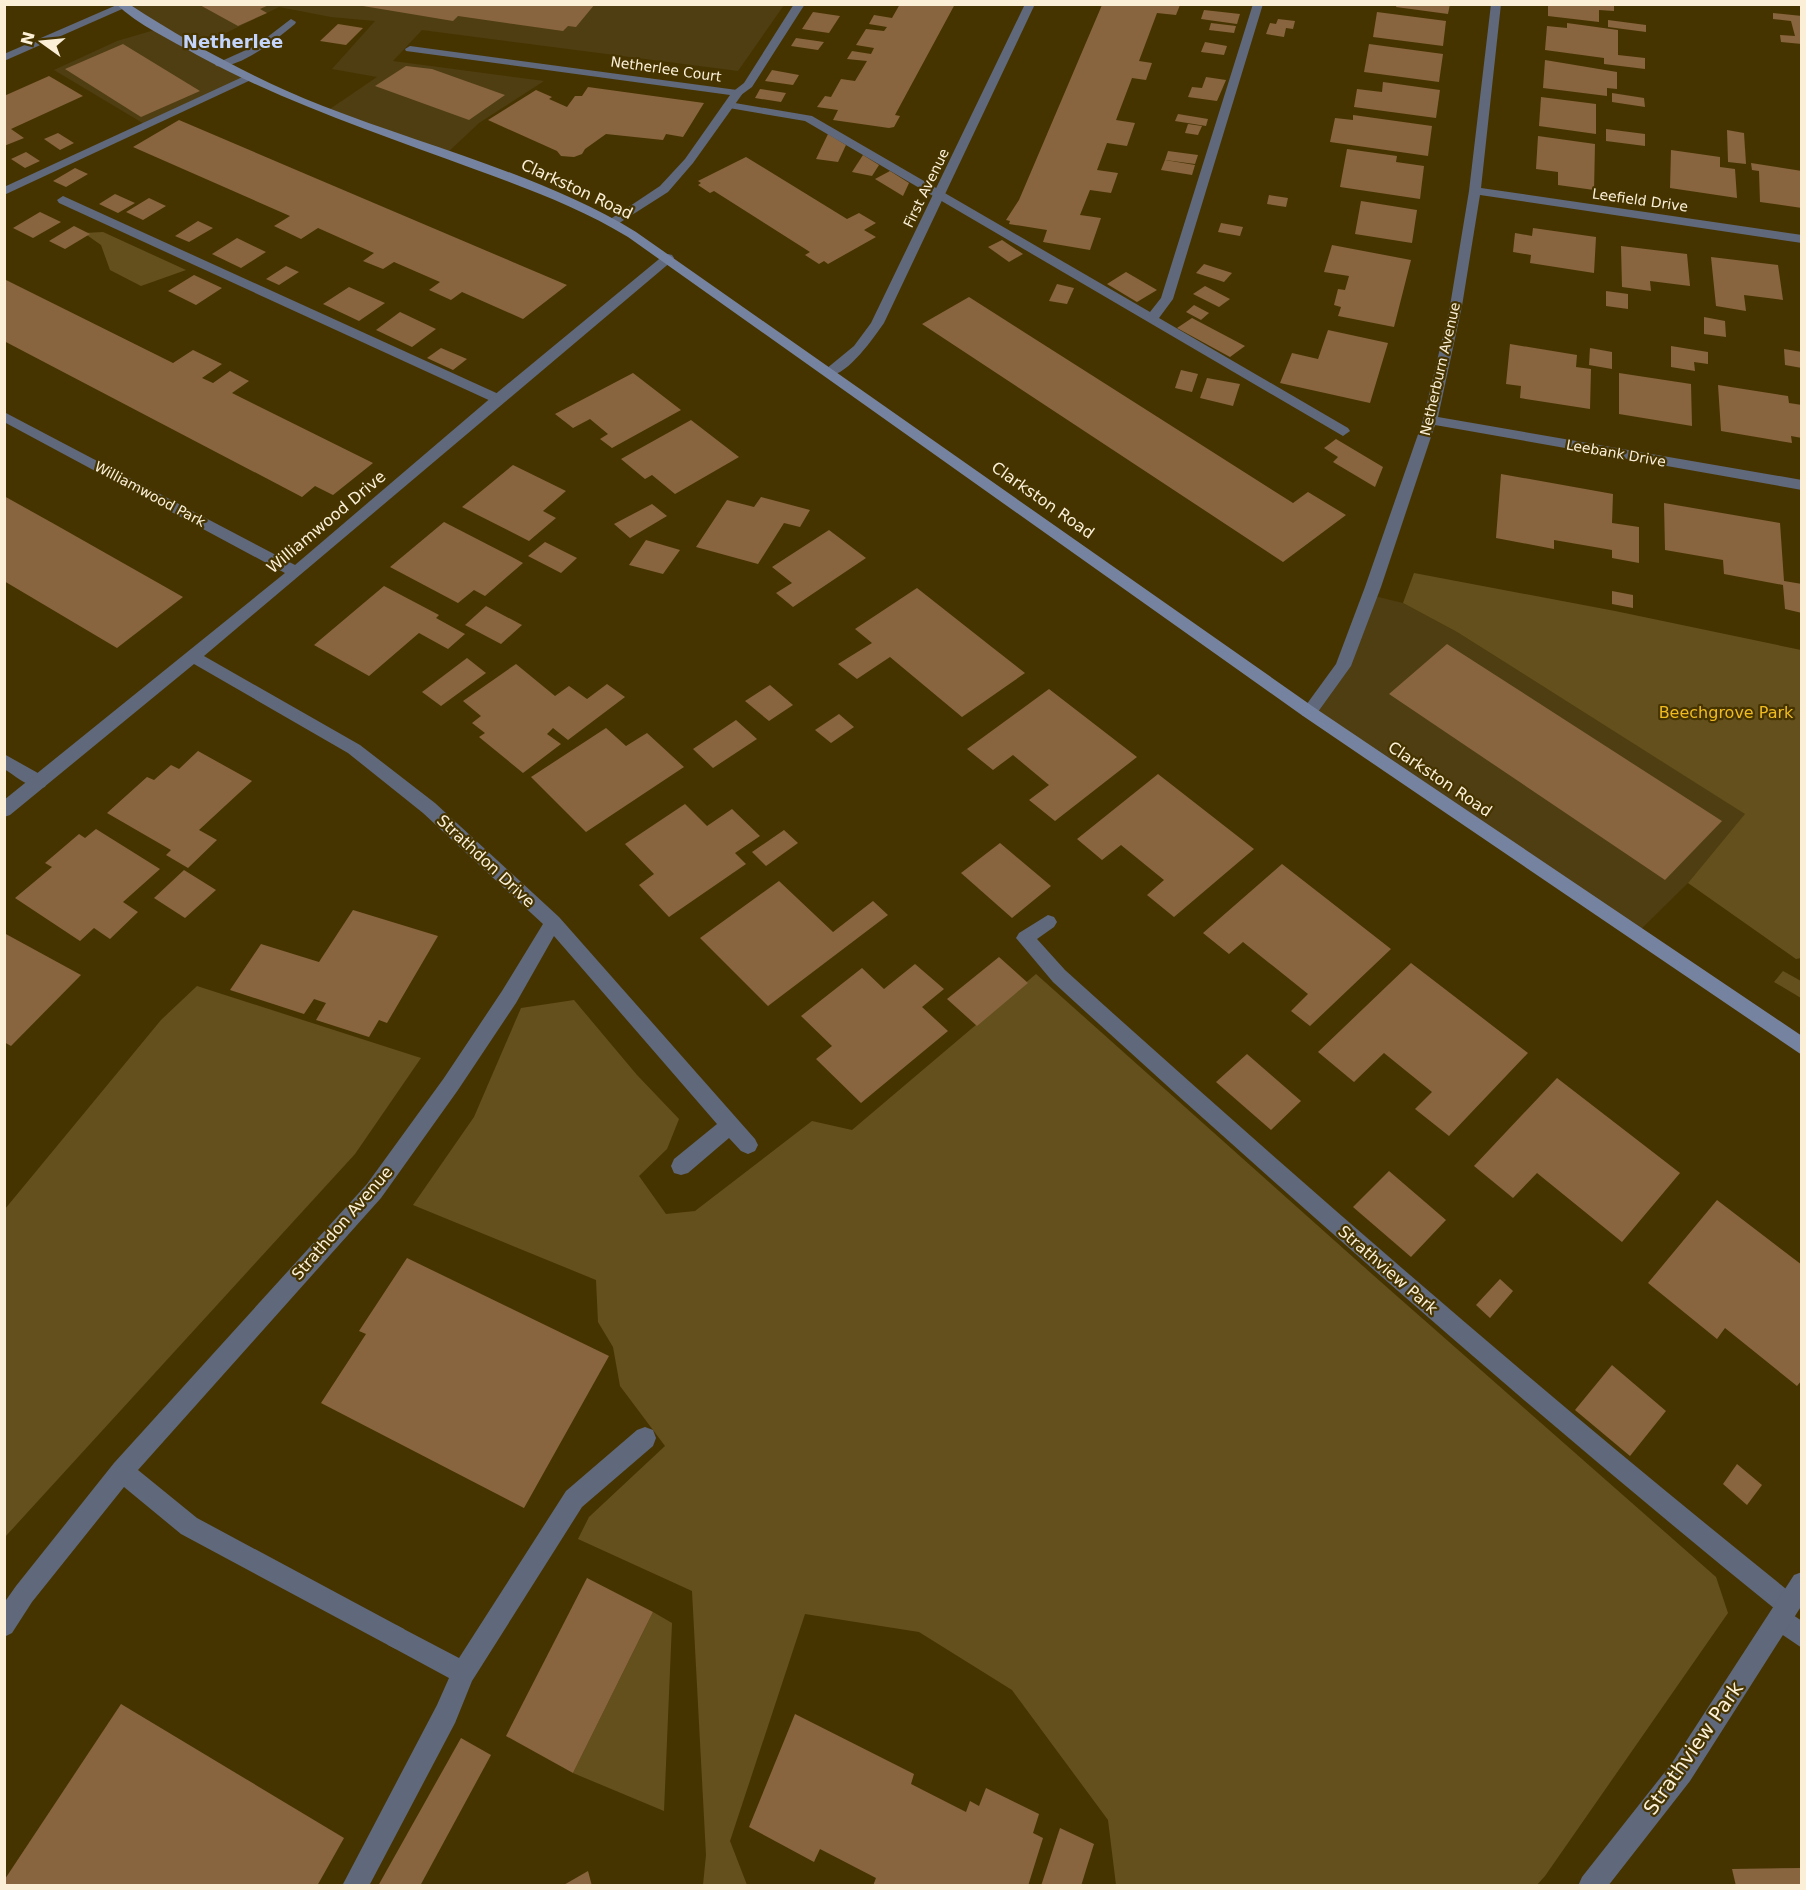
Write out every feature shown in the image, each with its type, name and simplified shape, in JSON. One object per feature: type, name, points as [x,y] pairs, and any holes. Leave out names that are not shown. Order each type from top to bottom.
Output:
[{"type":"main road","name":"Clarkston Road","points":[[122,5],[220,64],[249,77],[318,107],[504,175],[613,223],[669,258],[1309,712],[1802,1047]]},
{"type":"street","points":[[737,93],[748,85],[801,4]]},
{"type":"street","name":"First Avenue","points":[[831,372],[860,349],[877,322],[1030,4]]},
{"type":"street","points":[[1152,318],[1167,299],[1258,4]]},
{"type":"street","name":"Netherburn Avenue","points":[[1309,712],[1343,666],[1373,587],[1430,420],[1456,306],[1475,191],[1496,4]]},
{"type":"street","points":[[4,58],[122,5]]},
{"type":"street","points":[[220,64],[261,46],[291,22]]},
{"type":"street","name":"Netherlee Court","points":[[410,49],[737,93],[689,161],[664,189],[613,223]]},
{"type":"street","points":[[4,192],[249,77]]},
{"type":"street","points":[[729,105],[808,118],[1127,307],[1152,318],[1343,431]]},
{"type":"street","name":"Leefield Drive","points":[[1475,191],[1802,239]]},
{"type":"street","points":[[63,200],[498,399]]},
{"type":"street","name":"Williamwood Drive","points":[[4,810],[296,572],[498,399],[669,258]]},
{"type":"street","name":"Williamwood Park","points":[[4,416],[296,572]]},
{"type":"street","name":"Leebank Drive","points":[[1430,420],[1802,485]]},
{"type":"street","name":"Strathdon Drive","points":[[192,656],[354,749],[429,808],[553,922],[748,1145]]},
{"type":"street","points":[[4,760],[39,782]]},
{"type":"street","name":"Strathdon Avenue","points":[[4,1625],[24,1594],[122,1472],[374,1191],[451,1084],[509,997],[553,922]]},
{"type":"street","name":"Strathview Park","points":[[1048,922],[1024,938],[1059,976],[1347,1235],[1705,1539],[1783,1612]]},
{"type":"street","points":[[681,1166],[730,1125]]},
{"type":"street","points":[[355,1886],[446,1714],[463,1673],[574,1499],[645,1438]]},
{"type":"street","points":[[122,1472],[189,1526],[463,1673]]},
{"type":"street","name":"Strathview Park","points":[[1591,1886],[1681,1772],[1802,1583]]},
{"type":"street","points":[[1783,1612],[1802,1636]]},
{"type":"shaded area","points":[[121,5],[784,5],[738,71],[422,30],[393,61],[544,81],[479,123],[447,153],[327,111],[377,77],[332,69],[375,21],[331,17],[279,7],[195,48],[249,77],[146,125],[54,70],[117,41],[158,29]]},
{"type":"shaded area","points":[[1370,595],[1403,603],[1457,632],[1746,814],[1688,883],[1635,935],[1309,712],[1343,666]]},
{"type":"green space","points":[[103,232],[186,270],[141,286],[110,270],[101,245],[84,233]]},
{"type":"green space","name":"Beechgrove Park","points":[[1414,573],[1615,611],[1801,650],[1801,958],[1796,959],[1688,883],[1745,814],[1457,632],[1403,603]]},
{"type":"green space","points":[[1783,971],[1801,981],[1801,998],[1774,982]]},
{"type":"green space","points":[[1036,974],[1716,1577],[1728,1613],[1536,1886],[1116,1885],[1108,1820],[1012,1690],[919,1632],[805,1614],[730,1841],[747,1885],[703,1885],[706,1855],[692,1591],[578,1539],[589,1517],[665,1446],[620,1386],[613,1347],[598,1322],[596,1280],[413,1205],[474,1117],[521,1008],[574,1000],[637,1075],[679,1119],[667,1149],[639,1176],[666,1214],[695,1211],[812,1121],[852,1130]]},
{"type":"green space","points":[[197,986],[421,1058],[355,1154],[5,1537],[5,1209],[161,1020]]},
{"type":"green space","points":[[653,1612],[672,1623],[664,1811],[573,1773]]},
{"type":"building","points":[[198,4],[271,4],[260,9],[267,13],[238,26]]},
{"type":"building","points":[[351,4],[595,4],[576,27],[568,26],[563,31],[458,16],[453,21]]},
{"type":"building","points":[[900,4],[955,4],[895,115],[900,116],[894,127],[833,120],[838,110],[817,107],[825,96],[831,97],[841,79],[855,81],[867,61],[847,59],[852,51],[871,54],[874,48],[856,45],[866,29],[884,31],[887,27],[869,24],[874,15],[892,18]]},
{"type":"building","points":[[1397,4],[1450,4],[1448,14],[1396,7]]},
{"type":"building","points":[[1548,4],[1614,4],[1614,11],[1599,10],[1599,22],[1548,16]]},
{"type":"building","points":[[1102,5],[1180,5],[1176,15],[1157,13],[1139,61],[1152,63],[1146,80],[1132,78],[1116,120],[1135,123],[1127,146],[1107,143],[1097,170],[1118,173],[1111,193],[1090,190],[1080,215],[1101,218],[1090,250],[1043,242],[1047,230],[1009,224],[1010,221],[1006,220],[1019,200]]},
{"type":"building","points":[[1204,10],[1240,14],[1237,24],[1201,19]]},
{"type":"building","points":[[813,12],[840,16],[829,33],[802,29]]},
{"type":"building","points":[[1377,12],[1446,21],[1443,46],[1373,37]]},
{"type":"building","points":[[1773,13],[1802,16],[1802,44],[1781,42],[1780,35],[1795,36],[1791,21],[1773,19]]},
{"type":"building","points":[[1278,19],[1295,21],[1293,29],[1286,28],[1284,37],[1266,34],[1270,23],[1276,24]]},
{"type":"building","points":[[1608,20],[1646,25],[1646,32],[1608,27]]},
{"type":"building","points":[[1211,23],[1236,26],[1234,33],[1209,30]]},
{"type":"building","points":[[1567,23],[1618,30],[1618,55],[1645,58],[1645,69],[1604,64],[1604,58],[1545,50],[1547,26],[1567,28]]},
{"type":"building","points":[[338,24],[363,28],[346,45],[320,41]]},
{"type":"building","points":[[796,38],[824,42],[818,50],[791,46]]},
{"type":"building","points":[[1205,42],[1227,46],[1224,55],[1201,52]]},
{"type":"building","points":[[123,44],[200,91],[141,117],[65,69]]},
{"type":"building","points":[[1369,44],[1443,54],[1439,82],[1364,72]]},
{"type":"building","points":[[1545,60],[1617,72],[1617,89],[1607,88],[1607,96],[1543,88]]},
{"type":"building","points":[[406,66],[432,69],[505,95],[469,120],[375,86]]},
{"type":"building","points":[[772,70],[799,75],[793,85],[765,81]]},
{"type":"building","points":[[49,76],[83,96],[11,129],[24,138],[4,146],[4,96]]},
{"type":"building","points":[[1206,77],[1226,80],[1217,101],[1188,97],[1192,87],[1202,88]]},
{"type":"building","points":[[1383,82],[1440,90],[1436,118],[1354,107],[1357,89],[1382,92]]},
{"type":"building","points":[[588,87],[704,103],[683,137],[666,134],[663,140],[606,134],[585,149],[582,154],[574,157],[561,156],[557,151],[488,120],[536,90],[567,107],[575,96],[582,96]]},
{"type":"building","points":[[760,89],[786,93],[781,102],[755,98]]},
{"type":"building","points":[[1612,93],[1644,98],[1645,107],[1612,102]]},
{"type":"building","points":[[1541,97],[1596,104],[1596,134],[1539,126]]},
{"type":"building","points":[[1178,114],[1208,119],[1206,126],[1175,121]]},
{"type":"building","points":[[1353,115],[1432,126],[1428,156],[1330,142],[1335,118],[1353,120]]},
{"type":"building","points":[[179,120],[567,285],[523,319],[462,292],[451,300],[429,290],[440,282],[394,262],[383,269],[363,261],[374,253],[318,228],[301,239],[274,226],[290,216],[133,147]]},
{"type":"building","points":[[1188,124],[1202,126],[1198,135],[1185,133]]},
{"type":"building","points":[[1606,129],[1645,134],[1645,146],[1606,141]]},
{"type":"building","points":[[1727,130],[1744,133],[1746,164],[1728,162]]},
{"type":"building","points":[[58,133],[74,143],[60,150],[44,139]]},
{"type":"building","points":[[828,134],[846,145],[838,162],[816,159]]},
{"type":"building","points":[[1538,136],[1595,144],[1594,190],[1558,185],[1558,172],[1536,169]]},
{"type":"building","points":[[1347,149],[1397,156],[1396,162],[1424,166],[1420,199],[1340,187]]},
{"type":"building","points":[[1671,150],[1720,157],[1720,167],[1735,169],[1737,198],[1670,188]]},
{"type":"building","points":[[1168,151],[1198,155],[1195,164],[1165,160]]},
{"type":"building","points":[[26,152],[40,161],[25,168],[11,159]]},
{"type":"building","points":[[863,155],[879,165],[872,176],[852,172]]},
{"type":"building","points":[[746,157],[847,219],[859,213],[876,223],[864,230],[876,237],[828,264],[824,261],[819,264],[805,255],[810,252],[714,191],[710,193],[698,185],[701,183],[698,181]]},
{"type":"building","points":[[1165,160],[1195,165],[1192,175],[1161,170]]},
{"type":"building","points":[[1751,163],[1802,171],[1802,208],[1760,202],[1759,171],[1752,170]]},
{"type":"building","points":[[75,168],[88,174],[66,187],[53,181]]},
{"type":"building","points":[[890,171],[909,183],[903,196],[875,179]]},
{"type":"building","points":[[115,194],[135,203],[118,213],[99,204]]},
{"type":"building","points":[[1269,195],[1288,198],[1286,207],[1267,204]]},
{"type":"building","points":[[149,198],[166,206],[143,220],[126,212]]},
{"type":"building","points":[[1361,201],[1417,210],[1412,243],[1355,234]]},
{"type":"building","points":[[40,212],[61,222],[33,238],[13,228]]},
{"type":"building","points":[[198,221],[213,228],[189,242],[175,236]]},
{"type":"building","points":[[1221,223],[1243,227],[1240,236],[1218,232]]},
{"type":"building","points":[[74,226],[90,234],[65,249],[49,241]]},
{"type":"building","points":[[1533,228],[1596,237],[1594,273],[1530,263],[1531,255],[1513,252],[1515,233],[1532,236]]},
{"type":"building","points":[[237,238],[266,252],[241,268],[212,254]]},
{"type":"building","points":[[1002,240],[1023,254],[1009,262],[988,247]]},
{"type":"building","points":[[1332,245],[1411,260],[1394,327],[1338,316],[1341,307],[1334,305],[1338,289],[1345,290],[1349,276],[1324,272]]},
{"type":"building","points":[[1621,246],[1687,254],[1690,286],[1650,281],[1651,291],[1622,287]]},
{"type":"building","points":[[1711,257],[1778,265],[1783,300],[1744,295],[1746,311],[1716,306]]},
{"type":"building","points":[[1204,264],[1232,273],[1224,282],[1196,273]]},
{"type":"building","points":[[286,266],[299,272],[279,285],[266,279]]},
{"type":"building","points":[[1126,272],[1157,290],[1137,302],[1107,284]]},
{"type":"building","points":[[194,275],[222,288],[196,305],[168,291]]},
{"type":"building","points":[[4,279],[173,363],[193,350],[222,364],[202,378],[213,383],[230,371],[249,381],[232,393],[373,463],[333,495],[315,486],[302,497],[4,341]]},
{"type":"building","points":[[1057,284],[1074,288],[1067,304],[1049,301]]},
{"type":"building","points":[[1205,286],[1230,299],[1219,307],[1193,294]]},
{"type":"building","points":[[349,287],[385,303],[359,321],[323,304]]},
{"type":"building","points":[[1606,291],[1628,294],[1628,309],[1606,306]]},
{"type":"building","points":[[969,297],[1293,503],[1308,492],[1346,515],[1283,562],[922,324]]},
{"type":"building","points":[[1194,305],[1209,313],[1201,320],[1186,312]]},
{"type":"building","points":[[400,312],[436,329],[412,347],[376,330]]},
{"type":"building","points":[[1704,317],[1725,321],[1726,337],[1704,334]]},
{"type":"building","points":[[1192,318],[1245,346],[1230,357],[1177,328]]},
{"type":"building","points":[[1328,330],[1388,343],[1370,403],[1280,383],[1292,353],[1318,359]]},
{"type":"building","points":[[1510,344],[1577,355],[1576,367],[1591,369],[1590,409],[1520,398],[1521,386],[1506,384]]},
{"type":"building","points":[[1671,346],[1708,352],[1708,364],[1694,362],[1695,371],[1671,367]]},
{"type":"building","points":[[441,348],[467,359],[453,370],[427,358]]},
{"type":"building","points":[[1590,348],[1612,352],[1612,369],[1589,365]]},
{"type":"building","points":[[1784,349],[1802,352],[1802,368],[1785,365]]},
{"type":"building","points":[[1181,370],[1198,374],[1192,392],[1175,388]]},
{"type":"building","points":[[633,373],[681,410],[612,448],[600,439],[608,434],[590,419],[573,428],[555,414]]},
{"type":"building","points":[[1619,373],[1691,384],[1692,426],[1619,414]]},
{"type":"building","points":[[1207,378],[1240,384],[1233,406],[1200,398]]},
{"type":"building","points":[[1718,385],[1788,396],[1789,403],[1802,405],[1802,438],[1791,436],[1792,443],[1721,431]]},
{"type":"building","points":[[691,420],[739,457],[675,494],[652,475],[645,479],[621,459]]},
{"type":"building","points":[[1336,439],[1383,467],[1375,487],[1333,462],[1338,457],[1324,448]]},
{"type":"building","points":[[513,465],[566,491],[543,511],[556,518],[529,541],[462,507]]},
{"type":"building","points":[[1501,474],[1613,494],[1612,523],[1639,527],[1639,563],[1612,558],[1612,550],[1554,540],[1554,549],[1496,538]]},
{"type":"building","points":[[4,496],[183,597],[117,648],[4,581]]},
{"type":"building","points":[[761,497],[810,510],[800,527],[784,523],[758,564],[696,547],[727,500],[754,507]]},
{"type":"building","points":[[1664,503],[1780,523],[1784,581],[1802,584],[1802,613],[1785,609],[1783,585],[1724,574],[1723,560],[1665,550]]},
{"type":"building","points":[[652,504],[667,516],[630,538],[614,524]]},
{"type":"building","points":[[444,522],[523,563],[485,596],[474,590],[458,603],[390,567]]},
{"type":"building","points":[[829,530],[866,558],[793,607],[776,593],[792,583],[772,567]]},
{"type":"building","points":[[646,540],[680,550],[663,574],[629,565]]},
{"type":"building","points":[[545,542],[577,558],[561,573],[528,556]]},
{"type":"building","points":[[384,586],[439,615],[436,618],[465,634],[448,649],[419,633],[369,676],[314,645]]},
{"type":"building","points":[[917,588],[1025,673],[962,717],[890,657],[857,679],[838,664],[872,643],[855,629]]},
{"type":"building","points":[[1612,591],[1633,595],[1633,608],[1612,604]]},
{"type":"building","points":[[486,606],[522,625],[501,644],[465,625]]},
{"type":"building","points":[[1447,644],[1722,821],[1665,880],[1389,694]]},
{"type":"building","points":[[467,658],[486,673],[441,706],[422,692]]},
{"type":"building","points":[[516,664],[555,696],[569,686],[587,699],[607,684],[625,697],[568,740],[553,728],[547,734],[561,744],[523,773],[479,737],[485,733],[472,723],[481,716],[463,701]]},
{"type":"building","points":[[770,685],[793,705],[769,721],[745,701]]},
{"type":"building","points":[[1049,689],[1137,757],[1055,821],[1029,800],[1049,785],[1013,755],[993,770],[967,749]]},
{"type":"building","points":[[839,714],[854,727],[831,743],[815,730]]},
{"type":"building","points":[[736,720],[757,739],[713,768],[693,749]]},
{"type":"building","points":[[606,728],[626,746],[647,733],[684,767],[586,832],[531,777]]},
{"type":"building","points":[[198,751],[252,781],[199,830],[217,840],[188,868],[166,855],[171,850],[107,813],[147,777],[154,780],[171,765],[179,769]]},
{"type":"building","points":[[1158,774],[1254,849],[1174,917],[1147,895],[1164,880],[1121,845],[1102,860],[1077,839]]},
{"type":"building","points":[[685,804],[707,826],[732,809],[760,836],[735,853],[746,864],[669,917],[639,885],[654,874],[625,844]]},
{"type":"building","points":[[96,829],[160,869],[123,902],[138,912],[110,939],[94,928],[80,941],[15,898],[52,867],[45,863],[79,834],[85,838]]},
{"type":"building","points":[[784,830],[798,843],[766,866],[752,852]]},
{"type":"building","points":[[1000,843],[1051,886],[1012,918],[961,873]]},
{"type":"building","points":[[1282,864],[1391,949],[1310,1026],[1291,1011],[1308,994],[1243,942],[1229,954],[1203,933]]},
{"type":"building","points":[[184,870],[216,890],[185,918],[154,898]]},
{"type":"building","points":[[779,881],[833,932],[873,901],[888,915],[768,1006],[700,938]]},
{"type":"building","points":[[353,910],[438,936],[387,1023],[379,1020],[369,1037],[316,1020],[326,1003],[314,999],[304,1014],[230,990],[261,944],[319,962]]},
{"type":"building","points":[[4,933],[81,975],[11,1046],[4,1042]]},
{"type":"building","points":[[999,957],[1028,983],[977,1026],[947,999]]},
{"type":"building","points":[[1411,963],[1528,1053],[1449,1136],[1415,1109],[1432,1092],[1384,1053],[1354,1082],[1318,1052]]},
{"type":"building","points":[[915,964],[944,989],[922,1007],[948,1031],[861,1103],[816,1059],[832,1046],[801,1016],[862,968],[884,989]]},
{"type":"building","points":[[1247,1054],[1301,1101],[1271,1130],[1216,1082]]},
{"type":"building","points":[[1557,1078],[1680,1173],[1622,1242],[1537,1173],[1513,1198],[1474,1166]]},
{"type":"building","points":[[1389,1171],[1446,1220],[1411,1257],[1353,1207]]},
{"type":"building","points":[[1717,1200],[1802,1265],[1802,1380],[1797,1386],[1725,1328],[1717,1339],[1648,1283]]},
{"type":"building","points":[[407,1258],[609,1356],[524,1508],[321,1403],[366,1334],[359,1331]]},
{"type":"building","points":[[1500,1279],[1513,1291],[1490,1318],[1476,1305]]},
{"type":"building","points":[[1612,1365],[1666,1411],[1630,1456],[1575,1410]]},
{"type":"building","points":[[1737,1464],[1762,1485],[1747,1505],[1723,1484]]},
{"type":"building","points":[[587,1578],[653,1612],[573,1773],[506,1736]]},
{"type":"building","points":[[121,1704],[344,1838],[317,1886],[5,1886],[5,1879]]},
{"type":"building","points":[[795,1714],[914,1774],[911,1784],[966,1812],[970,1801],[979,1806],[986,1788],[1039,1814],[1033,1833],[1043,1838],[1028,1886],[873,1886],[876,1878],[820,1849],[814,1862],[749,1827]]},
{"type":"building","points":[[461,1738],[491,1755],[420,1886],[378,1886]]},
{"type":"building","points":[[1060,1828],[1094,1844],[1081,1886],[1041,1886]]},
{"type":"building","points":[[1802,1868],[1802,1886],[1736,1886],[1732,1869]]},
{"type":"building","points":[[588,1871],[592,1886],[562,1886]]},
{"type":"district","name":"Netherlee","points":[[233,41]]}]
